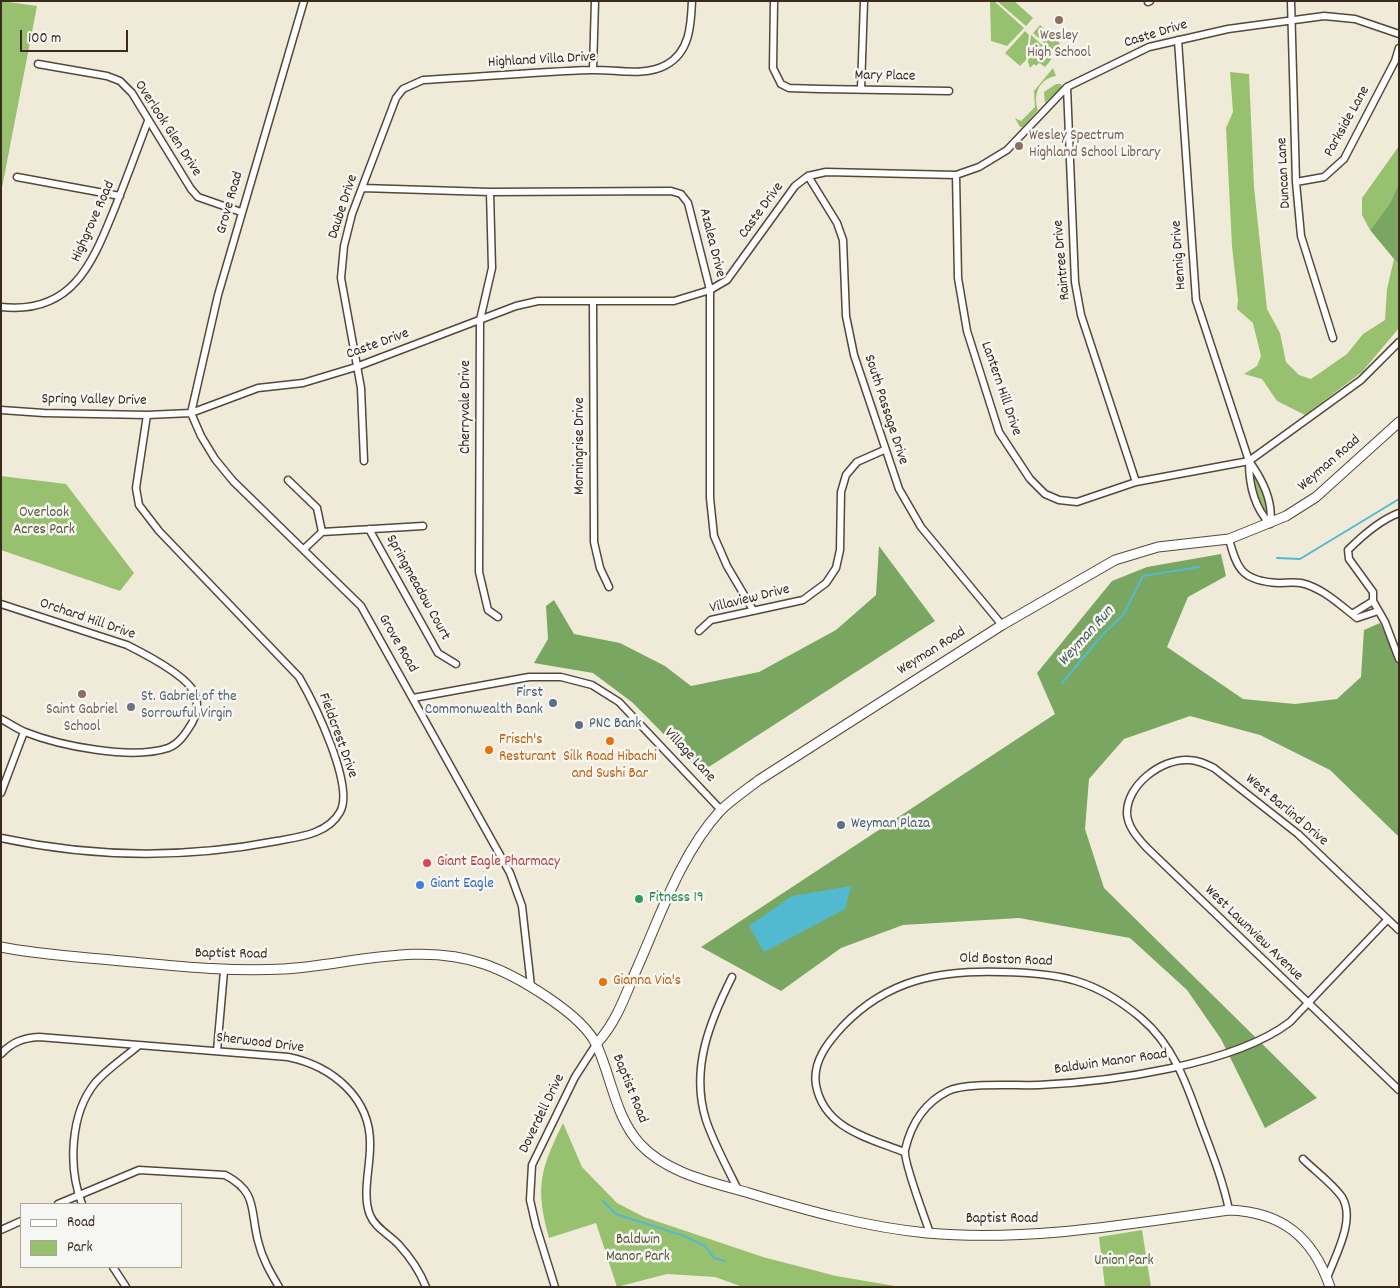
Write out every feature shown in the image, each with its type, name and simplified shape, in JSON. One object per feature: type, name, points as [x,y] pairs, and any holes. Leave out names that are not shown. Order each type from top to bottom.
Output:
[{"type":"main road","name":"Weyman Road","points":[[597,1044],[606,1033],[620,1007],[686,862],[702,833],[721,810],[759,780],[828,734],[1002,625],[1115,560],[1158,547],[1229,539],[1270,524],[1316,497],[1399,422]]},
{"type":"main road","name":"Baptist Road","points":[[1,947],[224,971],[286,969],[395,956],[430,954],[447,955],[482,963],[531,986],[586,1029],[597,1044],[624,1120],[640,1143],[663,1163],[686,1173],[822,1215],[868,1225],[930,1233],[1063,1232],[1229,1210],[1259,1213],[1286,1224],[1308,1244],[1328,1282]]},
{"type":"street","name":"Grove Road","points":[[304,1],[241,212],[189,413],[201,436],[227,474],[361,606],[510,873],[522,906],[531,986]]},
{"type":"street","points":[[593,70],[595,1]]},
{"type":"street","name":"Highland Villa Drive","points":[[381,140],[388,113],[396,98],[404,88],[423,80],[593,70],[643,71],[666,66],[675,59],[688,38],[692,1]]},
{"type":"street","name":"Mary Place","points":[[774,1],[773,68],[776,78],[781,84],[789,88],[949,91]]},
{"type":"street","points":[[861,89],[864,1]]},
{"type":"street","name":"Duncan Lane","points":[[1291,1],[1296,182],[1301,236],[1333,338]]},
{"type":"street","name":"Caste Drive","points":[[189,413],[258,388],[303,383],[356,367],[516,306],[538,301],[593,303],[674,302],[710,290],[727,280],[795,186],[808,176],[826,172],[956,174],[979,167],[1007,150],[1067,87],[1149,47],[1228,28],[1324,16],[1355,19],[1399,34]]},
{"type":"street","name":"Hennig Drive","points":[[1178,40],[1196,300],[1249,461],[1260,477],[1272,510],[1270,524]]},
{"type":"street","name":"Parkside Lane","points":[[1296,182],[1324,177],[1344,159],[1399,48]]},
{"type":"street","name":"Overlook Glen Drive","points":[[38,64],[120,80],[132,92],[148,121],[198,197],[241,212]]},
{"type":"street","name":"Raintree Drive","points":[[1067,87],[1075,282],[1081,315],[1136,482]]},
{"type":"street","name":"Highgrove Road","points":[[1,307],[25,307],[40,304],[55,298],[79,280],[97,252],[148,121]]},
{"type":"street","name":"Daube Drive","points":[[364,461],[363,406],[341,278],[344,246],[352,214],[381,140]]},
{"type":"street","name":"Lantern Hill Drive","points":[[956,174],[958,278],[967,331],[999,432],[1009,451],[1030,479],[1046,494],[1059,500],[1077,502],[1136,482],[1249,461],[1361,380],[1399,342]]},
{"type":"street","points":[[17,176],[120,196]]},
{"type":"street","name":"South Passage Drive","points":[[808,176],[837,223],[843,240],[846,316],[854,356],[898,489],[921,527],[1002,625]]},
{"type":"street","name":"Azalea Drive","points":[[362,188],[490,192],[671,191],[681,194],[688,203],[710,290],[710,498],[714,536],[727,566],[754,610]]},
{"type":"street","name":"Cherryvale Drive","points":[[490,192],[492,268],[480,320],[479,572],[488,610],[498,617]]},
{"type":"street","name":"Morningrise Drive","points":[[593,303],[594,542],[600,568],[609,587]]},
{"type":"street","name":"Spring Valley Drive","points":[[1,410],[44,413],[147,415],[189,413]]},
{"type":"street","name":"Fieldcrest Drive","points":[[1,838],[37,846],[114,854],[188,854],[236,849],[299,836],[320,830],[332,823],[341,811],[344,797],[343,779],[312,700],[300,677],[158,530],[139,505],[136,488],[147,415]]},
{"type":"street","name":"Villaview Drive","points":[[699,630],[711,620],[803,600],[826,583],[836,568],[840,550],[841,492],[846,475],[857,462],[884,450]]},
{"type":"street","name":"Hennig Drive","points":[[1249,461],[1249,481],[1260,514],[1270,524]]},
{"type":"street","points":[[288,480],[316,508],[322,532],[304,549]]},
{"type":"street","points":[[1399,513],[1391,516],[1361,537],[1348,550],[1349,559],[1373,592],[1373,601],[1385,622],[1399,659]]},
{"type":"street","points":[[370,529],[423,526]]},
{"type":"street","name":"Springmeadow Court","points":[[322,532],[370,529],[438,653],[456,664]]},
{"type":"street","points":[[1229,539],[1235,563],[1249,577],[1276,583],[1301,583],[1328,596],[1357,618],[1378,610]]},
{"type":"street","points":[[1352,614],[1373,601]]},
{"type":"street","name":"Orchard Hill Drive","points":[[1,604],[128,646],[146,655],[189,685],[195,694],[198,704],[195,717],[178,742],[168,748],[128,751],[103,750],[68,744],[24,732]]},
{"type":"street","name":"Village Lane","points":[[413,698],[529,677],[561,677],[592,685],[619,702],[721,810]]},
{"type":"street","points":[[1,719],[24,732],[1,793]]},
{"type":"street","name":"West Barlind Drive","points":[[1142,781],[1162,766],[1174,761],[1195,761],[1214,768],[1298,834],[1399,930]]},
{"type":"street","name":"West Lawnview Avenue","points":[[1142,781],[1128,802],[1129,824],[1136,836],[1399,1090]]},
{"type":"street","name":"Baldwin Manor Road","points":[[904,1152],[917,1118],[930,1102],[950,1090],[969,1087],[1052,1084],[1116,1078],[1180,1066],[1243,1047],[1278,1031],[1308,1004],[1387,920]]},
{"type":"street","points":[[217,1051],[224,971]]},
{"type":"street","name":"Old Boston Road","points":[[904,1152],[851,1131],[838,1123],[827,1112],[820,1098],[816,1074],[822,1054],[831,1039],[866,1006],[898,987],[935,975],[973,971],[1044,972],[1091,986],[1109,995],[1141,1018],[1165,1045],[1180,1066],[1223,1181],[1229,1210]]},
{"type":"street","points":[[732,977],[714,1012],[706,1036],[701,1076],[705,1118],[738,1190]]},
{"type":"street","name":"Sherwood Drive","points":[[1,1054],[9,1046],[24,1038],[39,1037],[217,1051],[303,1060],[329,1071],[351,1092],[362,1109],[370,1136],[367,1205],[371,1217],[376,1225],[399,1245],[412,1262],[426,1287]]},
{"type":"street","name":"Doverdell Drive","points":[[556,1287],[536,1226],[530,1200],[532,1165],[575,1077],[597,1044]]},
{"type":"street","points":[[82,1203],[74,1159],[78,1120],[82,1105],[95,1083],[104,1073],[138,1046]]},
{"type":"street","points":[[904,1152],[930,1233]]},
{"type":"street","points":[[1303,1159],[1336,1191],[1346,1206],[1346,1223],[1328,1282]]},
{"type":"street","points":[[60,1203],[139,1170],[225,1176],[236,1181],[250,1196],[262,1256],[279,1287]]},
{"type":"street","points":[[1,1230],[20,1221]]},
{"type":"street","points":[[114,1268],[126,1287]]},
{"type":"green space","points":[[1,1],[37,6],[1,193]]},
{"type":"green space","points":[[990,1],[994,1],[1024,28],[1007,46],[991,41]]},
{"type":"green space","points":[[997,1],[1014,1],[1033,18],[1026,26]]},
{"type":"green space","points":[[1040,25],[1060,43],[1053,51],[1033,33]]},
{"type":"green space","points":[[1025,31],[1029,35],[1026,60],[1020,66],[1005,53]]},
{"type":"green space","points":[[1031,35],[1050,52],[1051,60],[1045,67],[1039,63],[1036,66],[1034,64],[1030,68],[1028,62]]},
{"type":"green space","points":[[1053,68],[1056,76],[1045,81],[1038,89],[1036,99],[1038,110],[1023,127],[1020,127],[1015,118],[1021,121],[1035,107],[1034,91]]},
{"type":"green space","points":[[1230,72],[1249,74],[1254,187],[1267,309],[1280,333],[1286,362],[1299,375],[1311,379],[1347,354],[1363,334],[1385,320],[1387,289],[1394,259],[1399,265],[1399,328],[1362,372],[1305,415],[1277,401],[1262,379],[1244,374],[1257,366],[1261,356],[1253,323],[1237,309],[1238,300],[1232,246],[1226,128],[1233,112]]},
{"type":"green space","points":[[1056,84],[1061,84],[1062,87],[1045,103],[1044,92]]},
{"type":"green space","points":[[1399,146],[1399,183],[1390,203],[1370,230],[1362,215],[1362,198]]},
{"type":"green space","points":[[1399,183],[1399,265],[1370,230],[1390,203]]},
{"type":"green space","name":"Overlook Acres Park","points":[[1,476],[66,484],[134,573],[120,591],[1,550]]},
{"type":"green space","points":[[1254,477],[1258,479],[1267,508],[1265,511],[1262,510],[1252,481]]},
{"type":"green space","points":[[879,546],[935,621],[701,772],[633,703],[593,673],[534,663],[548,639],[546,606],[554,600],[574,634],[620,643],[665,666],[691,686],[759,672],[836,630],[876,595]]},
{"type":"green space","points":[[1221,554],[1226,576],[1188,597],[1167,647],[1243,699],[1295,704],[1337,699],[1361,677],[1364,630],[1380,623],[1399,660],[1399,837],[1330,770],[1260,735],[1190,716],[1124,739],[1089,779],[1085,829],[1104,888],[1317,1098],[1265,1128],[1221,1039],[1187,990],[1130,938],[1019,918],[903,925],[841,948],[781,991],[701,947],[1055,714],[1037,673],[1112,581],[1147,567]]},
{"type":"green space","name":"Baldwin Manor Park","points":[[563,1123],[582,1167],[617,1203],[644,1217],[763,1257],[836,1276],[901,1287],[743,1287],[715,1277],[667,1274],[617,1287],[596,1223],[549,1238],[542,1205],[542,1179],[549,1154]]},
{"type":"green space","name":"Union Park","points":[[1142,1230],[1151,1287],[1105,1287],[1099,1237]]},
{"type":"water","points":[[851,886],[845,909],[764,952],[749,926],[792,896]]},
{"type":"waterway","name":"Weyman Run","points":[[1277,558],[1300,559],[1399,499]]},
{"type":"waterway","name":"Weyman Run","points":[[1062,683],[1104,633],[1123,615],[1143,576],[1199,567]]},
{"type":"waterway","points":[[603,1201],[616,1214],[684,1236],[705,1246],[714,1258],[725,1261]]},
{"type":"place","name":"Wesley High School","points":[[1059,20]]},
{"type":"place","name":"Wesley Spectrum Highland School Library","points":[[1019,146]]},
{"type":"place","name":"Saint Gabriel School","points":[[82,694]]},
{"type":"place","name":"First Commonwealth Bank","points":[[553,703]]},
{"type":"place","name":"St. Gabriel of the Sorrowful Virgin","points":[[131,707]]},
{"type":"place","name":"PNC Bank","points":[[579,725]]},
{"type":"place","name":"Silk Road Hibachi and Sushi Bar","points":[[610,741]]},
{"type":"place","name":"Frisch's Resturant","points":[[489,750]]},
{"type":"place","name":"Weyman Plaza","points":[[841,825]]},
{"type":"place","name":"Giant Eagle Pharmacy","points":[[427,863]]},
{"type":"place","name":"Giant Eagle","points":[[420,885]]},
{"type":"place","name":"Fitness 19","points":[[639,899]]},
{"type":"place","name":"Gianna Via's","points":[[603,982]]}]
